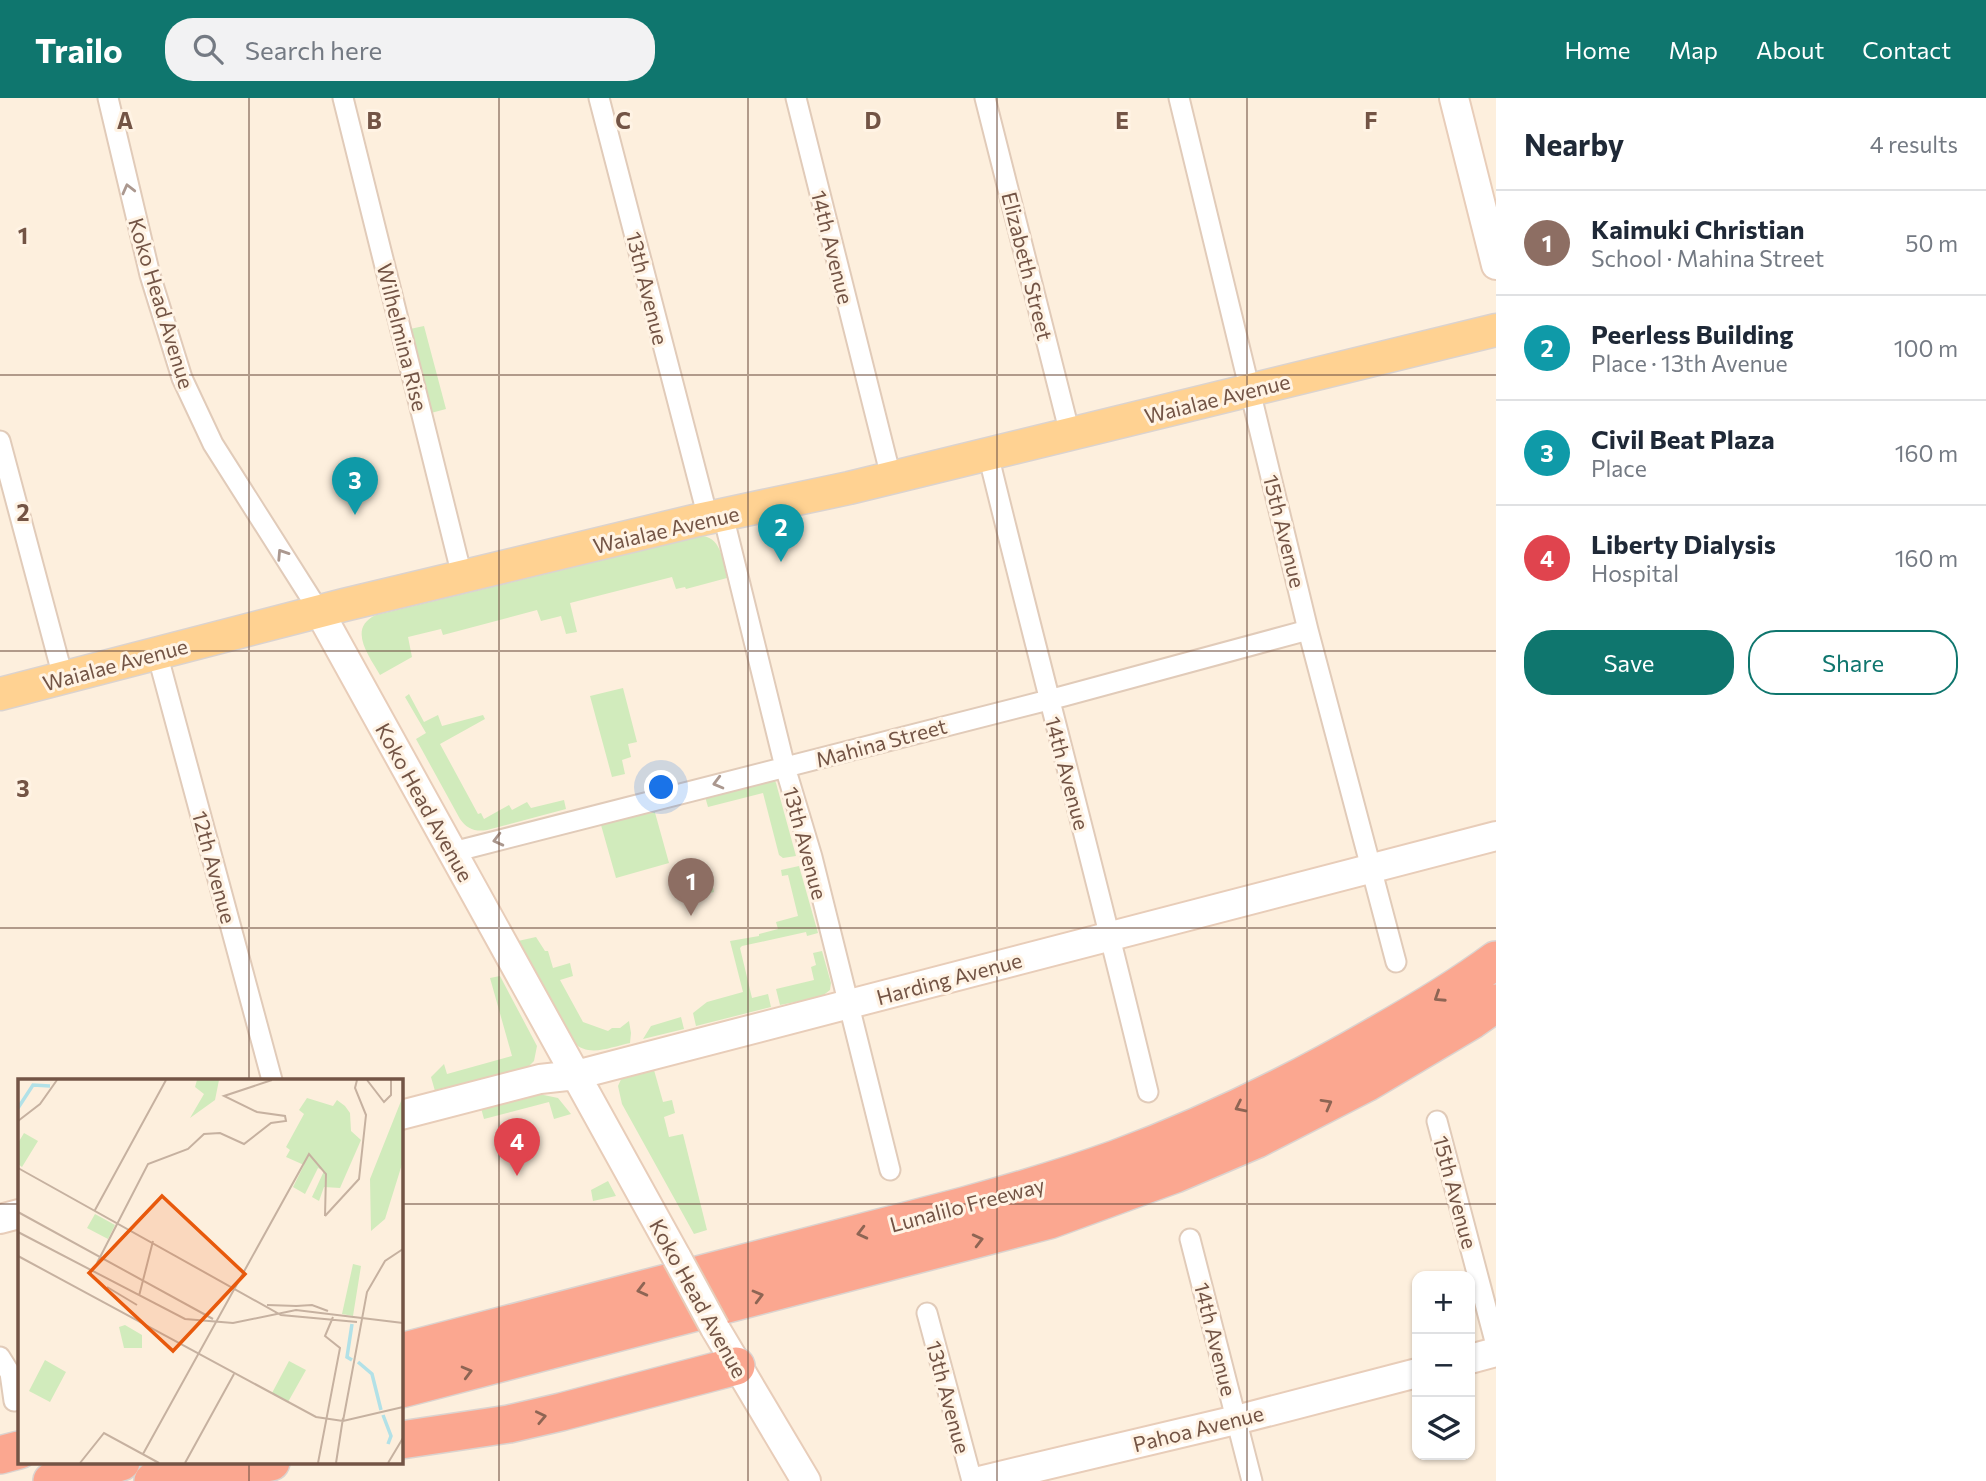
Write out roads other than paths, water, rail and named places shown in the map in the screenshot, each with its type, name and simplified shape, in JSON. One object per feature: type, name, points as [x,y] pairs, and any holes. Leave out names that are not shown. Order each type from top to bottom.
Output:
[{"type":"highway","name":"Lunalilo Freeway","points":[[402,1352],[964,1206],[1050,1182],[1117,1159],[1221,1116],[1319,1068],[1406,1018],[1496,960]]},
{"type":"highway","name":"Lunalilo Freeway","points":[[402,1389],[1049,1220],[1175,1174],[1257,1139],[1366,1083],[1496,1003]]},
{"type":"highway","points":[[402,1440],[561,1412],[736,1366]]},
{"type":"highway","points":[[0,1455],[18,1450]]},
{"type":"highway","points":[[52,1481],[114,1464]]},
{"type":"highway","points":[[153,1481],[259,1464]]},
{"type":"main road","name":"Waialae Avenue","points":[[0,694],[462,576],[988,454],[1496,330]]},
{"type":"street","name":"Koko Head Avenue","points":[[108,98],[150,275],[182,377],[197,415],[250,505],[319,611],[736,1366],[806,1481]]},
{"type":"street","name":"Wilhelmina Rise","points":[[343,98],[462,576]]},
{"type":"street","name":"13th Avenue","points":[[599,98],[812,858],[890,1170]]},
{"type":"street","name":"14th Avenue","points":[[796,98],[891,477]]},
{"type":"street","name":"Elizabeth Street","points":[[985,98],[1070,434]]},
{"type":"street","name":"15th Avenue","points":[[1179,98],[1308,630],[1396,962]]},
{"type":"street","points":[[1454,98],[1496,265]]},
{"type":"street","points":[[0,441],[63,677]]},
{"type":"street","name":"14th Avenue","points":[[988,454],[1148,1092]]},
{"type":"street","name":"Mahina Street","points":[[453,852],[1048,700],[1308,630]]},
{"type":"street","name":"12th Avenue","points":[[157,653],[272,1079]]},
{"type":"street","name":"Harding Avenue","points":[[402,1115],[540,1079],[576,1076],[1496,836]]},
{"type":"street","name":"15th Avenue","points":[[1437,1121],[1496,1345]]},
{"type":"street","points":[[0,1219],[18,1214]]},
{"type":"street","name":"14th Avenue","points":[[1190,1238],[1252,1481]]},
{"type":"street","name":"13th Avenue","points":[[927,1313],[971,1481]]},
{"type":"street","points":[[1475,1358],[1496,1352]]},
{"type":"street","points":[[0,1357],[10,1373],[15,1401]]},
{"type":"street","name":"Pahoa Avenue","points":[[979,1481],[1236,1420],[1412,1374]]},
{"type":"place","name":"Civil Beat Plaza","points":[[355,515]]},
{"type":"place","name":"Peerless Building","points":[[781,562]]},
{"type":"place","name":"Kaimuki Christian","points":[[691,916]]},
{"type":"place","name":"Liberty Dialysis","points":[[517,1176]]}]
